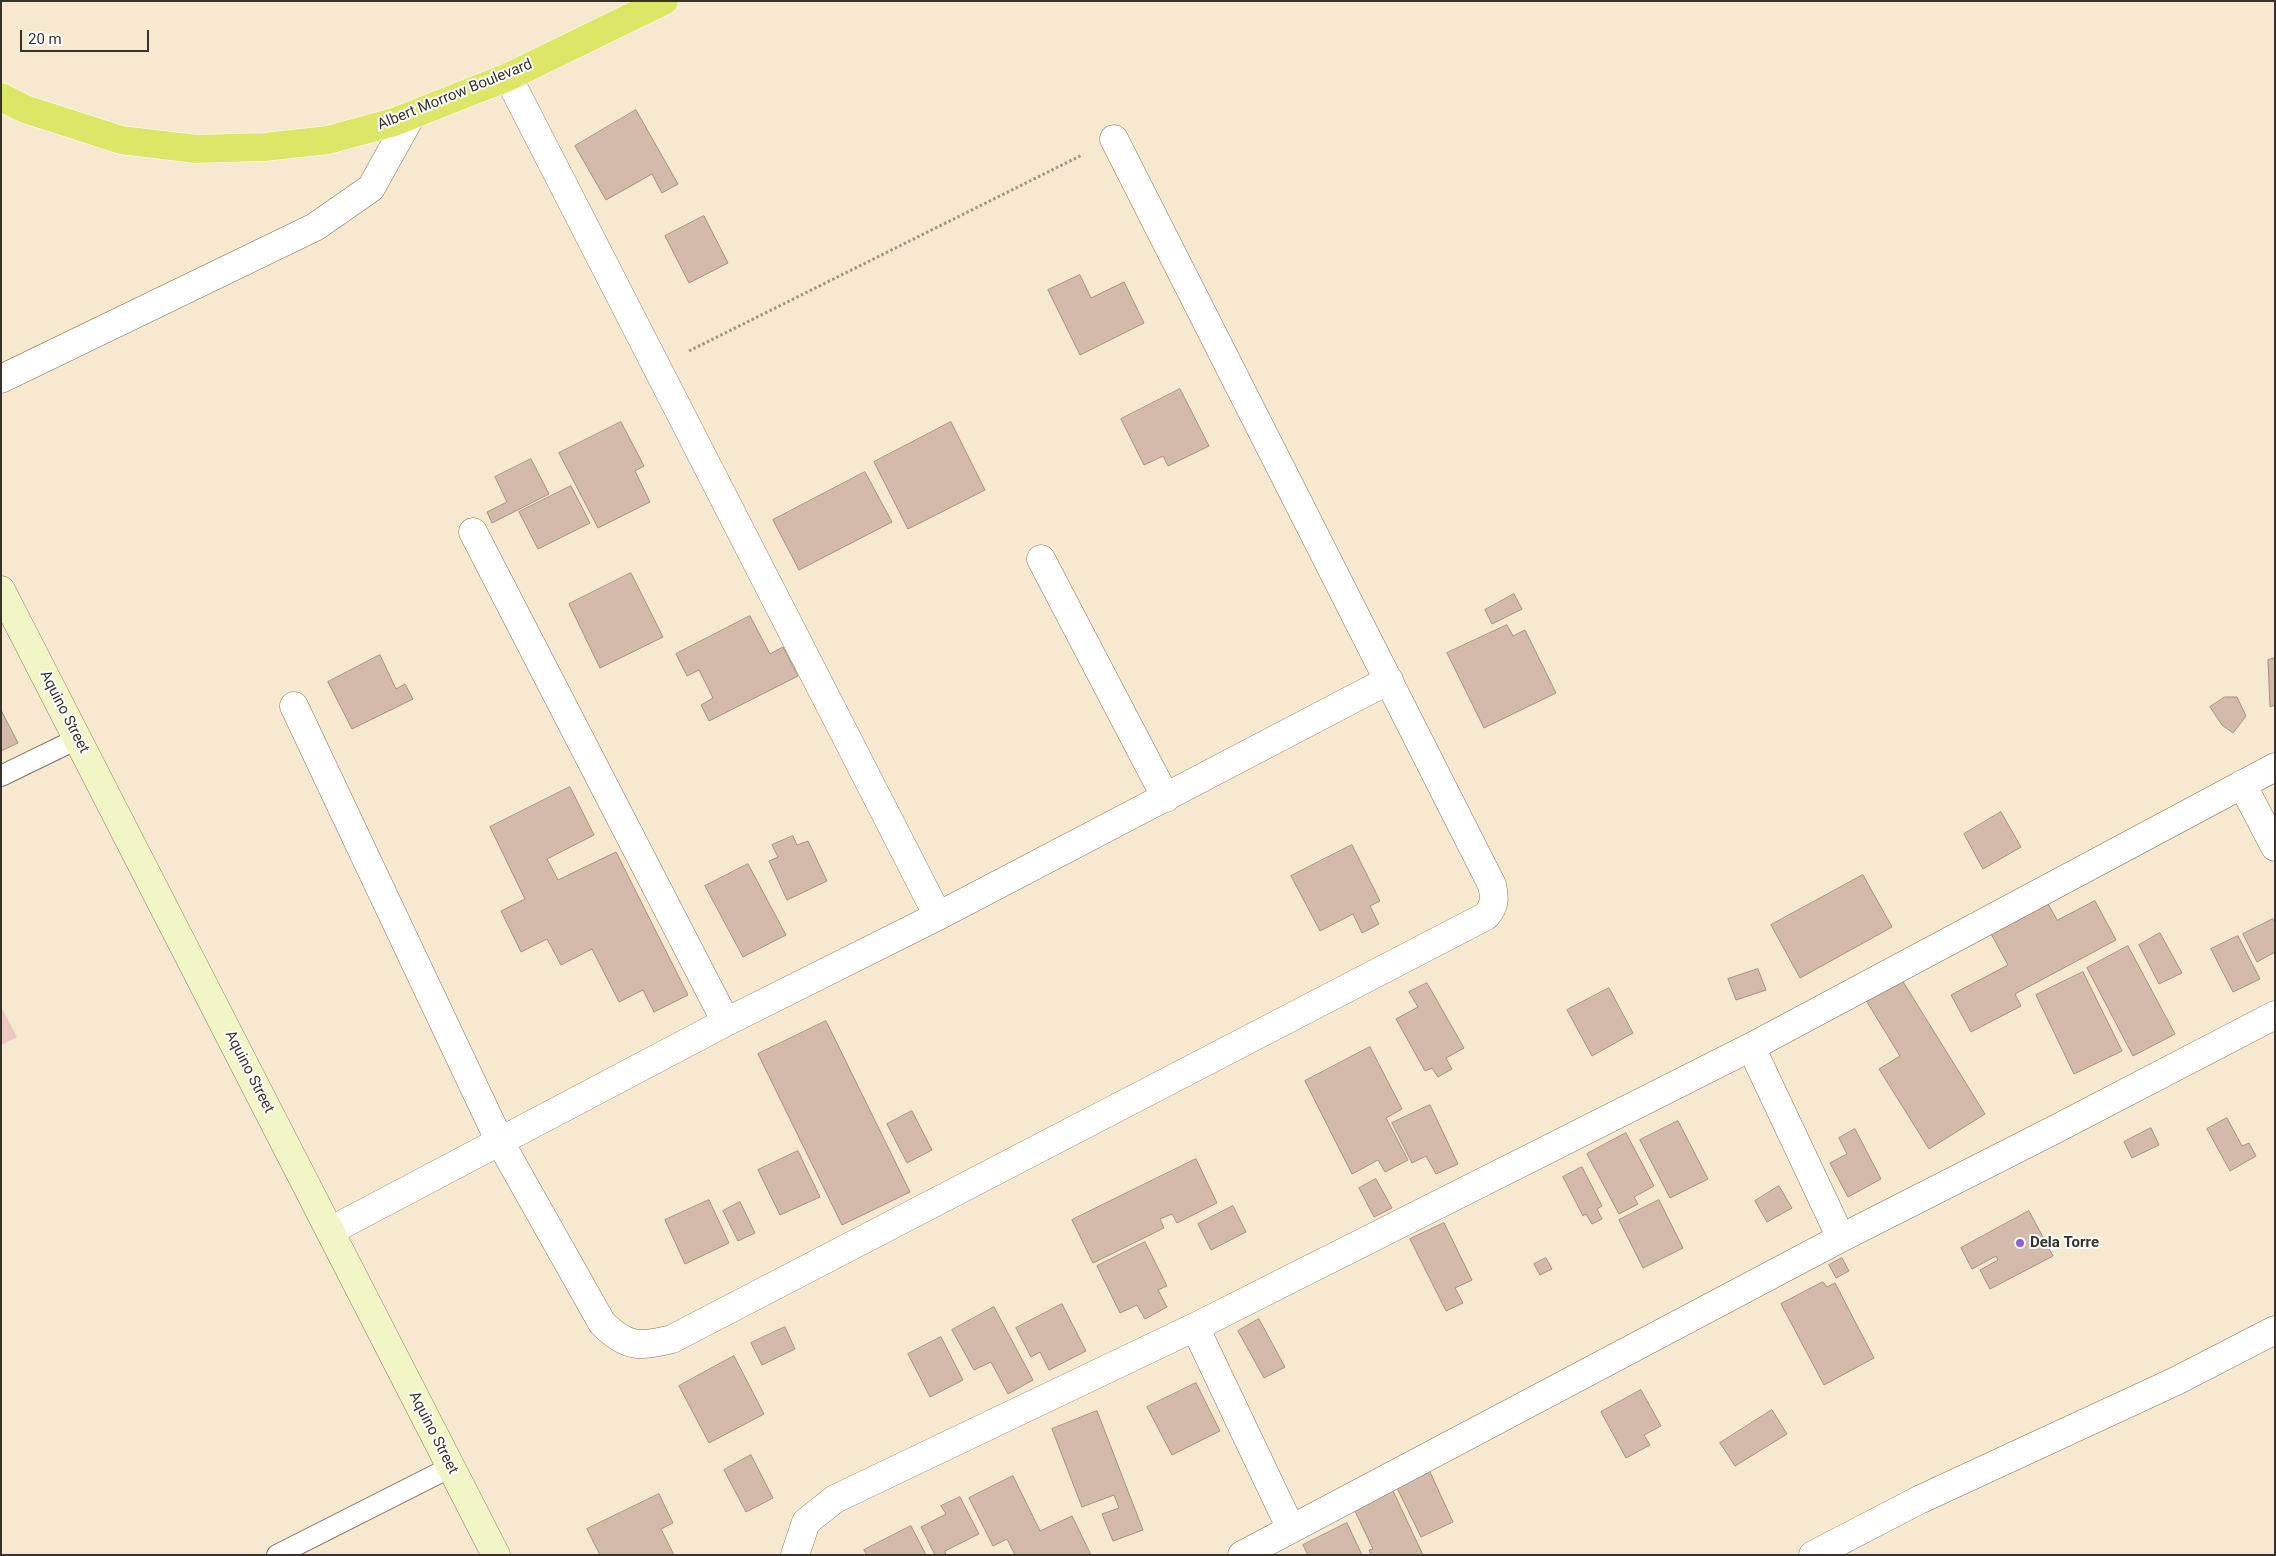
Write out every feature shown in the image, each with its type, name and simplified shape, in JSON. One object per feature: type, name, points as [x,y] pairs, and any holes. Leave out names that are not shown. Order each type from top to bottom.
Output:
[{"type":"highway","name":"Albert Morrow Boulevard","points":[[1,97],[25,109],[120,140],[196,149],[264,147],[328,140],[411,116],[508,77],[664,1]]},
{"type":"main road","name":"Aquino Street","points":[[1,590],[496,1555]]},
{"type":"street","points":[[508,77],[938,916]]},
{"type":"street","points":[[1,379],[315,227],[371,188],[411,116]]},
{"type":"street","points":[[294,706],[500,1142],[602,1323],[617,1337],[632,1343],[653,1344],[672,1339],[1486,916],[1493,908],[1492,885],[1114,139]]},
{"type":"street","points":[[473,532],[726,1022]]},
{"type":"street","points":[[1041,559],[1166,798]]},
{"type":"street","points":[[330,1232],[726,1022],[938,916],[1389,680]]},
{"type":"street","points":[[795,1555],[806,1522],[835,1499],[1195,1326],[1750,1046],[2275,767]]},
{"type":"street","points":[[2242,784],[2275,847]]},
{"type":"street","points":[[1242,1555],[1841,1238],[2275,1015]]},
{"type":"street","points":[[1750,1046],[1841,1238]]},
{"type":"street","points":[[1195,1326],[1291,1529]]},
{"type":"street","points":[[1812,1555],[1918,1500],[2176,1381],[2275,1330]]},
{"type":"lane","points":[[1,776],[77,739]]},
{"type":"lane","points":[[277,1555],[451,1467]]},
{"type":"path","points":[[657,367],[1114,139]]},
{"type":"shaded area","points":[[1,1007],[17,1037],[1,1045]]},
{"type":"building","points":[[636,110],[678,184],[662,193],[652,174],[606,200],[575,146]]},
{"type":"building","points":[[704,216],[728,263],[689,283],[665,236]]},
{"type":"building","points":[[1080,275],[1091,298],[1124,282],[1144,323],[1080,355],[1048,290]]},
{"type":"building","points":[[1180,389],[1209,446],[1168,466],[1163,456],[1144,465],[1121,419]]},
{"type":"building","points":[[621,422],[644,466],[635,471],[650,502],[598,528],[559,453]]},
{"type":"building","points":[[951,422],[985,490],[908,529],[874,462]]},
{"type":"building","points":[[531,459],[549,494],[492,523],[487,512],[507,502],[495,477]]},
{"type":"building","points":[[865,472],[892,522],[799,570],[773,520]]},
{"type":"building","points":[[571,486],[590,523],[538,549],[519,512]]},
{"type":"building","points":[[631,573],[663,637],[600,668],[569,604]]},
{"type":"building","points":[[1514,594],[1522,609],[1492,624],[1485,610]]},
{"type":"building","points":[[750,616],[770,654],[783,647],[798,676],[709,721],[701,705],[713,698],[699,670],[687,676],[676,654]]},
{"type":"building","points":[[1507,625],[1513,636],[1525,630],[1556,693],[1484,728],[1447,653]]},
{"type":"building","points":[[380,655],[396,689],[405,684],[413,699],[352,729],[328,682]]},
{"type":"building","points":[[2275,658],[2275,705],[2270,707],[2268,660]]},
{"type":"building","points":[[2225,697],[2237,697],[2246,716],[2233,733],[2222,725],[2210,707]]},
{"type":"building","points":[[1,710],[18,743],[1,751]]},
{"type":"building","points":[[570,787],[594,835],[547,859],[558,880],[616,852],[688,995],[654,1012],[643,990],[619,1002],[592,949],[561,965],[547,939],[521,952],[501,911],[525,899],[490,827]]},
{"type":"building","points":[[2001,812],[2021,847],[1983,869],[1964,834]]},
{"type":"building","points":[[793,836],[797,845],[808,841],[827,881],[787,900],[769,861],[778,857],[772,845]]},
{"type":"building","points":[[1352,845],[1380,901],[1370,906],[1379,924],[1362,933],[1353,914],[1320,931],[1291,876]]},
{"type":"building","points":[[748,864],[786,935],[743,957],[705,886]]},
{"type":"building","points":[[1863,875],[1892,927],[1800,978],[1771,925]]},
{"type":"building","points":[[2095,901],[2116,940],[2015,994],[2021,1006],[1971,1032],[1951,995],[2008,965],[1990,932],[2047,902],[2057,920]]},
{"type":"building","points":[[2273,919],[2275,923],[2275,952],[2257,962],[2243,934]]},
{"type":"building","points":[[2160,933],[2182,973],[2159,984],[2139,945]]},
{"type":"building","points":[[2238,936],[2260,979],[2233,992],[2211,949]]},
{"type":"building","points":[[2128,946],[2175,1034],[2133,1056],[2087,968]]},
{"type":"building","points":[[1758,969],[1766,990],[1736,1000],[1728,979]]},
{"type":"building","points":[[2083,972],[2122,1051],[2074,1074],[2036,995]]},
{"type":"building","points":[[1902,980],[1985,1114],[1929,1149],[1879,1069],[1900,1056],[1867,1002]]},
{"type":"building","points":[[1427,983],[1464,1048],[1446,1058],[1452,1069],[1438,1077],[1432,1068],[1425,1071],[1396,1019],[1418,1007],[1409,992]]},
{"type":"building","points":[[1609,988],[1633,1033],[1592,1056],[1567,1010]]},
{"type":"building","points":[[826,1021],[910,1192],[842,1225],[758,1054]]},
{"type":"building","points":[[1370,1047],[1402,1109],[1386,1118],[1408,1160],[1385,1172],[1378,1160],[1352,1174],[1305,1081]]},
{"type":"building","points":[[1430,1105],[1458,1164],[1436,1174],[1426,1156],[1412,1163],[1392,1123]]},
{"type":"building","points":[[912,1111],[932,1150],[907,1163],[887,1124]]},
{"type":"building","points":[[2227,1118],[2242,1146],[2249,1143],[2256,1156],[2230,1171],[2207,1129]]},
{"type":"building","points":[[1678,1121],[1708,1179],[1670,1198],[1640,1140]]},
{"type":"building","points":[[2151,1128],[2159,1145],[2132,1158],[2124,1142]]},
{"type":"building","points":[[1855,1129],[1881,1179],[1848,1197],[1830,1163],[1847,1154],[1839,1138]]},
{"type":"building","points":[[1626,1133],[1654,1186],[1634,1197],[1638,1204],[1619,1214],[1587,1154]]},
{"type":"building","points":[[798,1151],[820,1197],[780,1215],[758,1170]]},
{"type":"building","points":[[1196,1159],[1217,1203],[1177,1223],[1172,1214],[1160,1219],[1164,1228],[1093,1263],[1072,1220]]},
{"type":"building","points":[[1582,1167],[1602,1206],[1597,1209],[1602,1219],[1592,1224],[1586,1214],[1583,1216],[1563,1177]]},
{"type":"building","points":[[1376,1179],[1392,1208],[1374,1217],[1359,1188]]},
{"type":"building","points":[[1779,1186],[1792,1208],[1767,1222],[1755,1201]]},
{"type":"building","points":[[709,1200],[729,1243],[685,1264],[665,1220]]},
{"type":"building","points":[[1659,1200],[1683,1248],[1643,1268],[1619,1220]]},
{"type":"building","points":[[740,1202],[755,1233],[738,1241],[723,1211]]},
{"type":"building","points":[[1233,1206],[1246,1232],[1211,1250],[1198,1224]]},
{"type":"building","points":[[2029,1211],[2053,1256],[1990,1289],[1980,1270],[1998,1260],[1996,1256],[1972,1269],[1961,1248]]},
{"type":"building","points":[[1444,1223],[1472,1280],[1455,1288],[1463,1303],[1446,1311],[1410,1239]]},
{"type":"building","points":[[1145,1242],[1167,1286],[1158,1290],[1167,1307],[1145,1319],[1137,1305],[1120,1313],[1097,1266]]},
{"type":"building","points":[[1546,1258],[1552,1269],[1540,1275],[1534,1264]]},
{"type":"building","points":[[1842,1258],[1849,1271],[1836,1278],[1829,1265]]},
{"type":"building","points":[[1823,1282],[1827,1287],[1835,1283],[1874,1358],[1824,1385],[1781,1304]]},
{"type":"building","points":[[1062,1304],[1086,1351],[1049,1370],[1040,1352],[1031,1357],[1016,1328]]},
{"type":"building","points":[[994,1307],[1033,1380],[1008,1394],[991,1362],[974,1370],[952,1330]]},
{"type":"building","points":[[1259,1319],[1285,1367],[1264,1378],[1238,1331]]},
{"type":"building","points":[[785,1327],[795,1349],[762,1365],[751,1343]]},
{"type":"building","points":[[941,1337],[963,1380],[930,1397],[908,1354]]},
{"type":"building","points":[[734,1356],[764,1414],[709,1443],[679,1386]]},
{"type":"building","points":[[1196,1383],[1220,1431],[1172,1455],[1147,1407]]},
{"type":"building","points":[[1641,1390],[1661,1426],[1644,1435],[1650,1445],[1626,1458],[1601,1412]]},
{"type":"building","points":[[1772,1410],[1787,1434],[1735,1466],[1720,1443]]},
{"type":"building","points":[[1097,1411],[1143,1530],[1113,1541],[1102,1514],[1119,1508],[1114,1495],[1082,1507],[1052,1429]]},
{"type":"building","points":[[751,1455],[773,1498],[746,1512],[724,1470]]},
{"type":"building","points":[[1430,1472],[1453,1522],[1421,1537],[1397,1488]]},
{"type":"building","points":[[1013,1476],[1040,1531],[1072,1516],[1091,1555],[1015,1555],[1007,1539],[993,1546],[969,1498]]},
{"type":"building","points":[[1393,1491],[1423,1555],[1371,1555],[1369,1550],[1373,1549],[1354,1509]]},
{"type":"building","points":[[659,1494],[673,1523],[661,1529],[674,1555],[600,1555],[587,1529]]},
{"type":"building","points":[[960,1497],[979,1534],[945,1551],[946,1555],[935,1555],[921,1527],[946,1514],[941,1506]]},
{"type":"building","points":[[1347,1523],[1362,1555],[1308,1555],[1303,1545]]},
{"type":"building","points":[[911,1526],[926,1555],[867,1555],[864,1550]]},
{"type":"place","name":"Dela Torre","points":[[2020,1243]]}]
